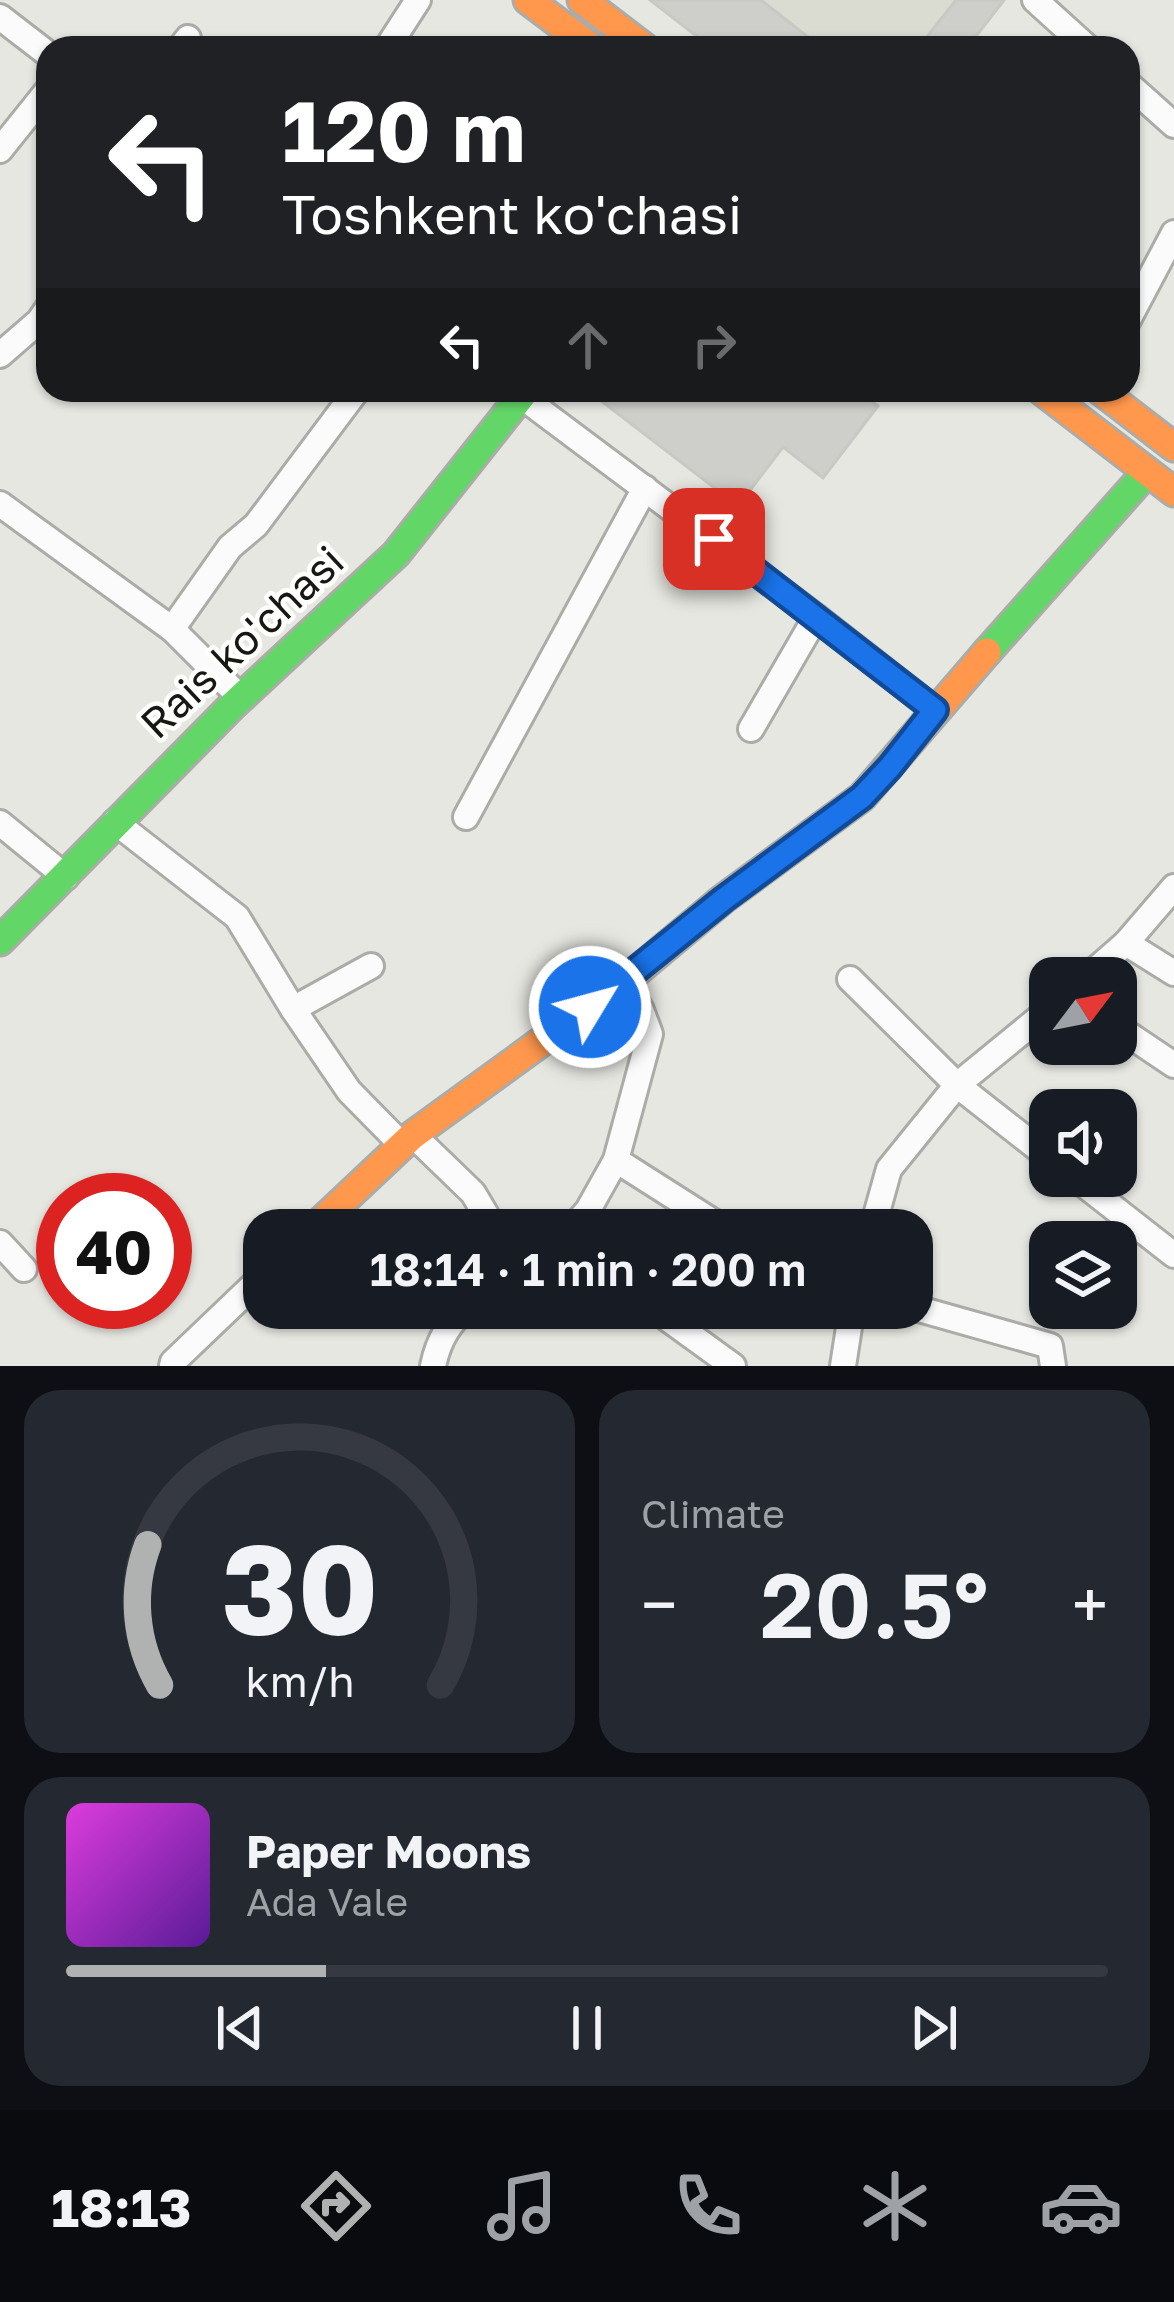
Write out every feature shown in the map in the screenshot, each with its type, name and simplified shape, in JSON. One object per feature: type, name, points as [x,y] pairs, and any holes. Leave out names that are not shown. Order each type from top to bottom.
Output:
[{"type":"street","points":[[395,36],[418,0]]},
{"type":"street","points":[[528,0],[576,36]]},
{"type":"street","points":[[582,0],[628,36]]},
{"type":"street","points":[[1035,0],[1075,36]]},
{"type":"street","points":[[0,17],[36,45]]},
{"type":"street","points":[[1140,95],[1174,125]]},
{"type":"street","points":[[0,150],[36,105]]},
{"type":"street","points":[[1140,297],[1174,233]]},
{"type":"street","points":[[0,355],[36,324]]},
{"type":"street","points":[[172,629],[230,547],[256,525],[348,402]]},
{"type":"street","name":"Rais ko'chasi","points":[[0,941],[241,698],[396,554],[512,402]]},
{"type":"street","points":[[533,402],[935,710]]},
{"type":"street","points":[[1057,402],[1174,492]]},
{"type":"street","points":[[1116,402],[1174,447]]},
{"type":"street","points":[[334,1209],[407,1140],[625,981],[724,899],[862,797],[1148,472]]},
{"type":"street","points":[[466,818],[646,488]]},
{"type":"street","points":[[0,504],[172,629],[241,698]]},
{"type":"street","points":[[751,729],[816,617]]},
{"type":"street","points":[[115,822],[237,917],[349,1090],[473,1192],[483,1209]]},
{"type":"street","points":[[0,823],[66,877]]},
{"type":"street","points":[[1110,957],[1174,887]]},
{"type":"street","points":[[1126,943],[1174,973]]},
{"type":"street","points":[[293,1009],[371,966]]},
{"type":"street","points":[[850,979],[958,1085],[1029,1141]]},
{"type":"street","points":[[589,1209],[616,1160],[650,1034],[625,981]]},
{"type":"street","points":[[878,1209],[889,1169],[958,1085],[1029,1026]]},
{"type":"street","points":[[1137,1041],[1174,1065]]},
{"type":"street","points":[[616,1160],[693,1209]]},
{"type":"street","points":[[1100,1197],[1174,1255]]},
{"type":"street","points":[[0,1243],[24,1269]]},
{"type":"street","points":[[172,1366],[243,1295]]},
{"type":"street","points":[[933,1313],[1050,1346],[1053,1366]]},
{"type":"street","points":[[433,1366],[448,1329]]},
{"type":"street","points":[[682,1329],[733,1366]]},
{"type":"street","points":[[843,1366],[849,1329]]},
{"type":"shaded area","points":[[650,0],[1006,0],[978,36],[696,36]]},
{"type":"building","points":[[650,0],[761,0],[807,36],[696,36]]},
{"type":"building","points":[[956,0],[1004,0],[976,36],[928,36]]},
{"type":"building","points":[[603,402],[873,402],[878,406],[823,478],[783,447],[738,506]]},
{"type":"traffic: fast","points":[[0,941],[232,706],[396,554],[516,402]]},
{"type":"traffic: fast","points":[[987,652],[1147,472]]},
{"type":"traffic: slow","points":[[528,0],[576,36]]},
{"type":"traffic: slow","points":[[582,0],[629,36]]},
{"type":"traffic: slow","points":[[1057,402],[1174,492]]},
{"type":"traffic: slow","points":[[1116,402],[1174,447]]},
{"type":"traffic: slow","points":[[334,1209],[413,1135],[625,981],[723,899],[862,797],[987,652]]},
{"type":"route","points":[[590,1007],[862,797],[935,710],[714,539]]}]
